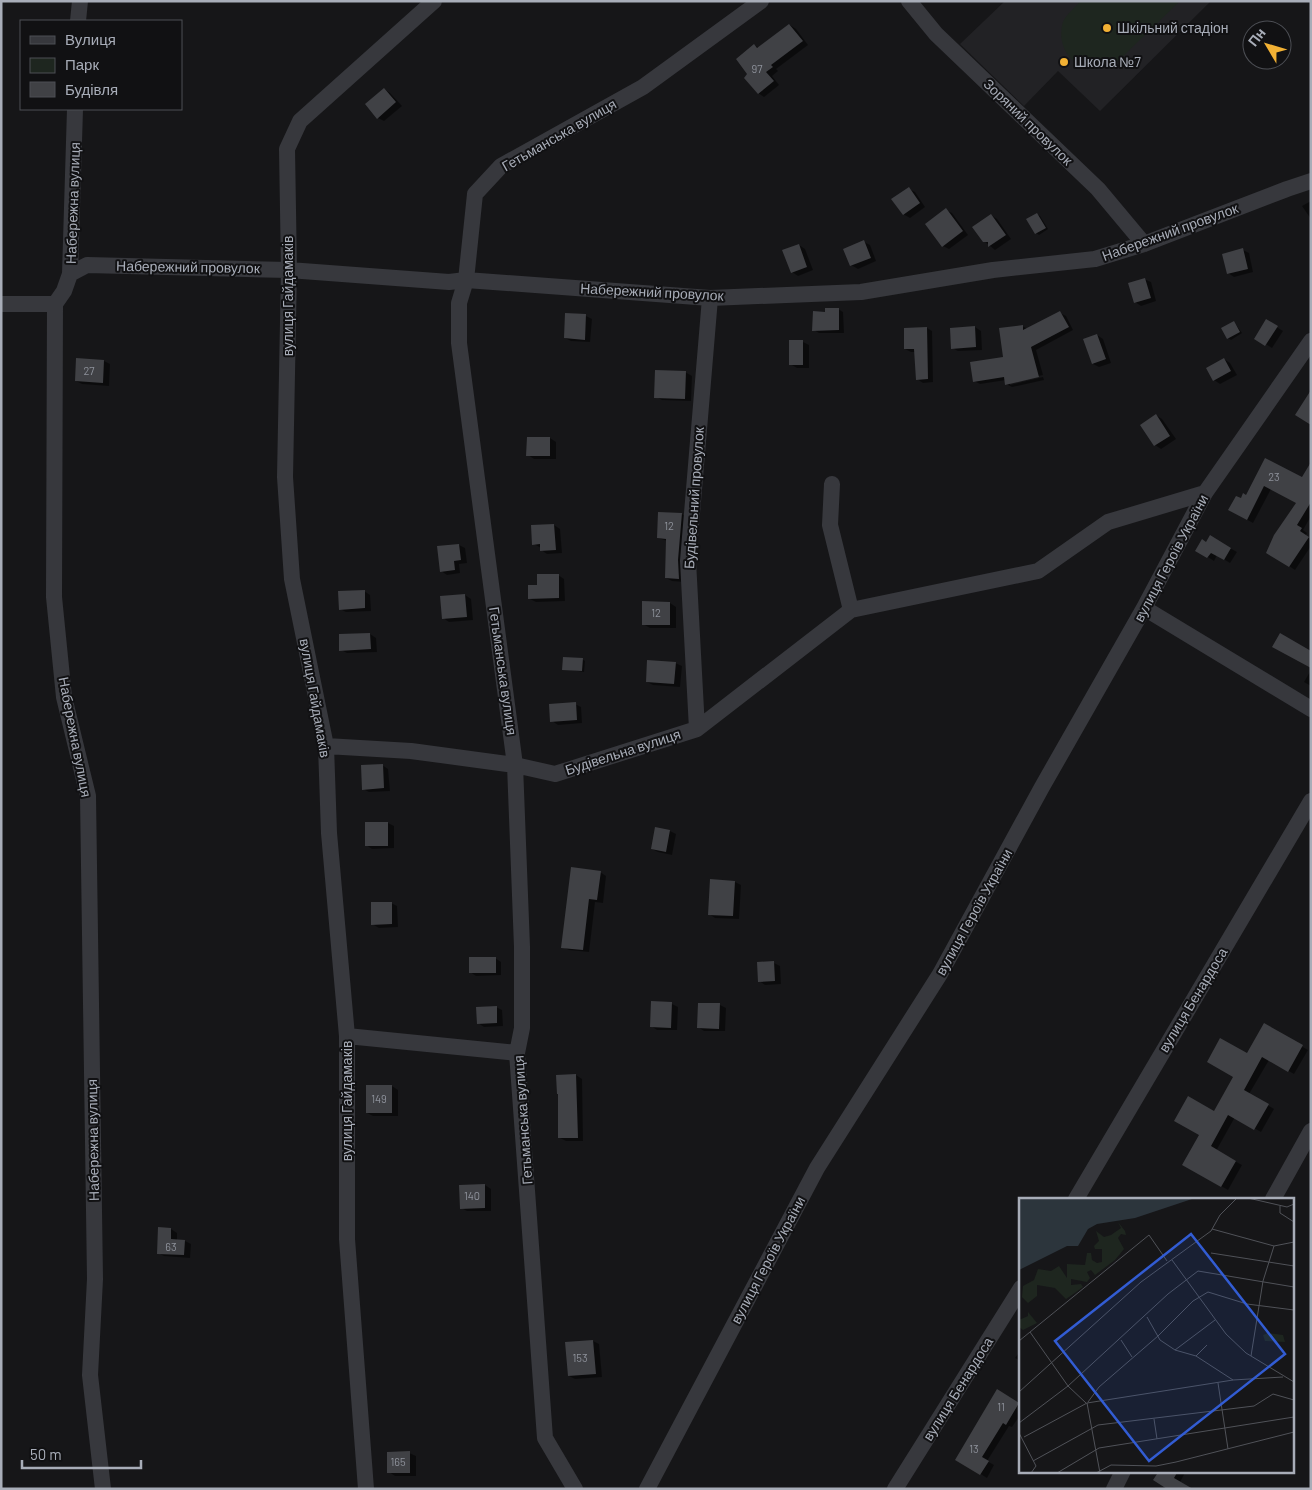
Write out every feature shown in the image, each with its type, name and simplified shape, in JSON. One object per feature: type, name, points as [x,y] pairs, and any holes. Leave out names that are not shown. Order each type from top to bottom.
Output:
[{"type":"street","points":[[78,20],[80,1]]},
{"type":"street","name":"вулиця Гайдамаків","points":[[366,1489],[347,1239],[347,1036],[329,833],[326,746],[292,579],[285,477],[289,270],[287,149],[300,121],[434,1]]},
{"type":"street","name":"Гетьманська вулиця","points":[[575,1489],[545,1438],[517,1053],[522,1028],[522,947],[516,765],[459,343],[459,303],[466,280],[475,194],[501,166],[643,87],[762,1]]},
{"type":"street","name":"Зоряний провулок","points":[[909,1],[936,34],[1098,189],[1144,244]]},
{"type":"street","name":"Набережна вулиця","points":[[75,110],[70,274],[64,291],[55,304],[54,597],[64,697],[88,796],[95,1279],[90,1375],[103,1489]]},
{"type":"street","name":"Набережний провулок","points":[[70,274],[87,265],[289,270],[449,282],[466,280],[710,298],[861,292],[993,270],[1096,259],[1144,244],[1287,188],[1311,181]]},
{"type":"street","name":"Будівельний провулок","points":[[697,728],[688,561],[710,298]]},
{"type":"street","points":[[1,304],[55,304]]},
{"type":"street","name":"вулиця Героїв України","points":[[647,1489],[817,1168],[940,974],[1042,787],[1144,608],[1205,493],[1311,341]]},
{"type":"street","points":[[832,484],[830,525],[851,610]]},
{"type":"street","name":"Будівельна вулиця","points":[[326,746],[411,751],[516,765],[555,774],[697,728],[851,610],[1038,571],[1108,522],[1205,493]]},
{"type":"street","points":[[1144,608],[1311,709]]},
{"type":"street","name":"вулиця Бенардоса","points":[[1077,1198],[1311,801]]},
{"type":"street","points":[[347,1036],[517,1053]]},
{"type":"street","points":[[1275,1198],[1311,1131]]},
{"type":"street","name":"вулиця Бенардоса","points":[[895,1489],[1019,1291]]},
{"type":"street","points":[[1114,1489],[1122,1472]]},
{"type":"shaded area","name":"Школа №7","points":[[1005,1],[1211,1],[1100,111],[1058,71],[1024,106],[960,44]]},
{"type":"green space","name":"Шкільний стадіон","points":[[1081,1],[1180,1],[1115,64],[1095,69],[1074,62],[1065,51],[1061,37],[1063,22]]},
{"type":"building","points":[[789,24],[803,41],[771,65],[773,67],[766,72],[774,81],[758,94],[744,78],[747,74],[736,59],[754,44],[757,48]]},
{"type":"building","points":[[384,88],[396,102],[377,119],[365,104]]},
{"type":"building","points":[[909,187],[920,203],[903,215],[891,199]]},
{"type":"building","points":[[946,208],[963,231],[942,247],[925,224]]},
{"type":"building","points":[[1037,213],[1046,228],[1035,234],[1026,219]]},
{"type":"building","points":[[991,214],[1006,235],[988,247],[988,242],[983,242],[972,227]]},
{"type":"building","points":[[864,240],[871,258],[850,266],[843,249]]},
{"type":"building","points":[[799,244],[807,267],[791,273],[782,250]]},
{"type":"building","points":[[1243,248],[1248,269],[1227,274],[1222,254]]},
{"type":"building","points":[[1145,278],[1151,298],[1134,303],[1128,283]]},
{"type":"building","points":[[825,308],[839,308],[839,330],[812,331],[813,311],[825,312]]},
{"type":"building","points":[[1060,311],[1069,327],[1031,347],[1039,377],[1005,385],[1004,377],[973,382],[970,362],[1003,357],[999,328],[1023,325],[1023,330]]},
{"type":"building","points":[[565,313],[586,314],[585,340],[564,338]]},
{"type":"building","points":[[1266,319],[1278,326],[1265,346],[1254,339]]},
{"type":"building","points":[[1234,321],[1240,332],[1227,339],[1221,328]]},
{"type":"building","points":[[975,326],[976,347],[951,349],[950,328]]},
{"type":"building","points":[[927,327],[928,379],[916,380],[914,349],[904,349],[904,328]]},
{"type":"building","points":[[1097,334],[1106,359],[1092,364],[1083,339]]},
{"type":"building","points":[[789,340],[803,340],[803,365],[789,365]]},
{"type":"building","points":[[76,358],[104,360],[103,383],[75,381]]},
{"type":"building","points":[[1224,358],[1231,371],[1213,381],[1206,368]]},
{"type":"building","points":[[655,370],[686,371],[685,399],[654,398]]},
{"type":"building","points":[[1311,390],[1311,425],[1295,415]]},
{"type":"building","points":[[1156,414],[1170,436],[1154,446],[1140,425]]},
{"type":"building","points":[[527,437],[550,437],[550,456],[526,456]]},
{"type":"building","points":[[1265,458],[1302,477],[1311,462],[1311,502],[1297,525],[1302,528],[1300,531],[1309,537],[1289,567],[1266,553],[1274,535],[1296,503],[1264,486],[1247,520],[1228,510],[1236,496],[1241,498],[1243,493],[1246,495]]},
{"type":"building","points":[[658,512],[682,513],[678,560],[679,579],[665,578],[666,539],[657,538]]},
{"type":"building","points":[[554,524],[556,550],[540,551],[540,544],[532,545],[531,525]]},
{"type":"building","points":[[1210,535],[1231,548],[1224,560],[1211,553],[1207,558],[1195,551],[1202,539],[1206,542]]},
{"type":"building","points":[[459,544],[461,560],[454,561],[455,570],[440,572],[437,546]]},
{"type":"building","points":[[537,574],[559,574],[559,598],[528,599],[528,585],[537,585]]},
{"type":"building","points":[[365,590],[365,608],[339,610],[338,591]]},
{"type":"building","points":[[465,594],[467,617],[442,619],[440,596]]},
{"type":"building","points":[[642,601],[670,602],[670,625],[642,625]]},
{"type":"building","points":[[370,633],[371,649],[339,651],[339,634]]},
{"type":"building","points":[[1280,633],[1311,651],[1311,668],[1272,647]]},
{"type":"building","points":[[563,657],[583,658],[582,671],[562,670]]},
{"type":"building","points":[[647,660],[676,662],[674,684],[646,682]]},
{"type":"building","points":[[576,702],[577,720],[550,722],[549,704]]},
{"type":"building","points":[[383,764],[384,788],[362,790],[361,765]]},
{"type":"building","points":[[365,822],[388,822],[388,846],[365,846]]},
{"type":"building","points":[[655,827],[670,830],[666,852],[651,849]]},
{"type":"building","points":[[571,867],[601,871],[597,900],[589,899],[583,950],[561,948]]},
{"type":"building","points":[[710,879],[735,881],[733,916],[708,915]]},
{"type":"building","points":[[371,902],[392,902],[392,924],[371,925]]},
{"type":"building","points":[[469,957],[496,957],[496,973],[469,973]]},
{"type":"building","points":[[774,961],[775,981],[758,982],[757,962]]},
{"type":"building","points":[[651,1001],[672,1002],[671,1028],[650,1027]]},
{"type":"building","points":[[698,1003],[720,1003],[719,1029],[697,1028]]},
{"type":"building","points":[[497,1006],[497,1023],[477,1024],[476,1007]]},
{"type":"building","points":[[1264,1023],[1303,1045],[1288,1072],[1262,1057],[1244,1090],[1269,1104],[1254,1130],[1228,1115],[1211,1146],[1236,1161],[1221,1187],[1182,1165],[1199,1135],[1174,1121],[1188,1096],[1214,1111],[1233,1077],[1207,1062],[1220,1038],[1247,1053]]},
{"type":"building","points":[[576,1074],[578,1138],[558,1138],[556,1075]]},
{"type":"building","points":[[366,1085],[392,1085],[392,1113],[366,1113]]},
{"type":"building","points":[[485,1184],[485,1208],[460,1209],[459,1185]]},
{"type":"building","points":[[158,1227],[171,1228],[171,1239],[185,1240],[184,1255],[157,1254]]},
{"type":"building","points":[[593,1340],[596,1374],[568,1376],[565,1342]]},
{"type":"building","points":[[997,1389],[1019,1403],[1006,1425],[1003,1423],[982,1457],[989,1461],[980,1475],[955,1460]]},
{"type":"building","points":[[410,1451],[410,1473],[387,1473],[387,1452]]},
{"type":"building","points":[[1158,1472],[1177,1472],[1174,1478],[1193,1489],[1167,1489],[1153,1480]]},
{"type":"place","name":"Шкільний стадіон","points":[[1107,28]]},
{"type":"place","name":"Школа №7","points":[[1064,62]]}]
